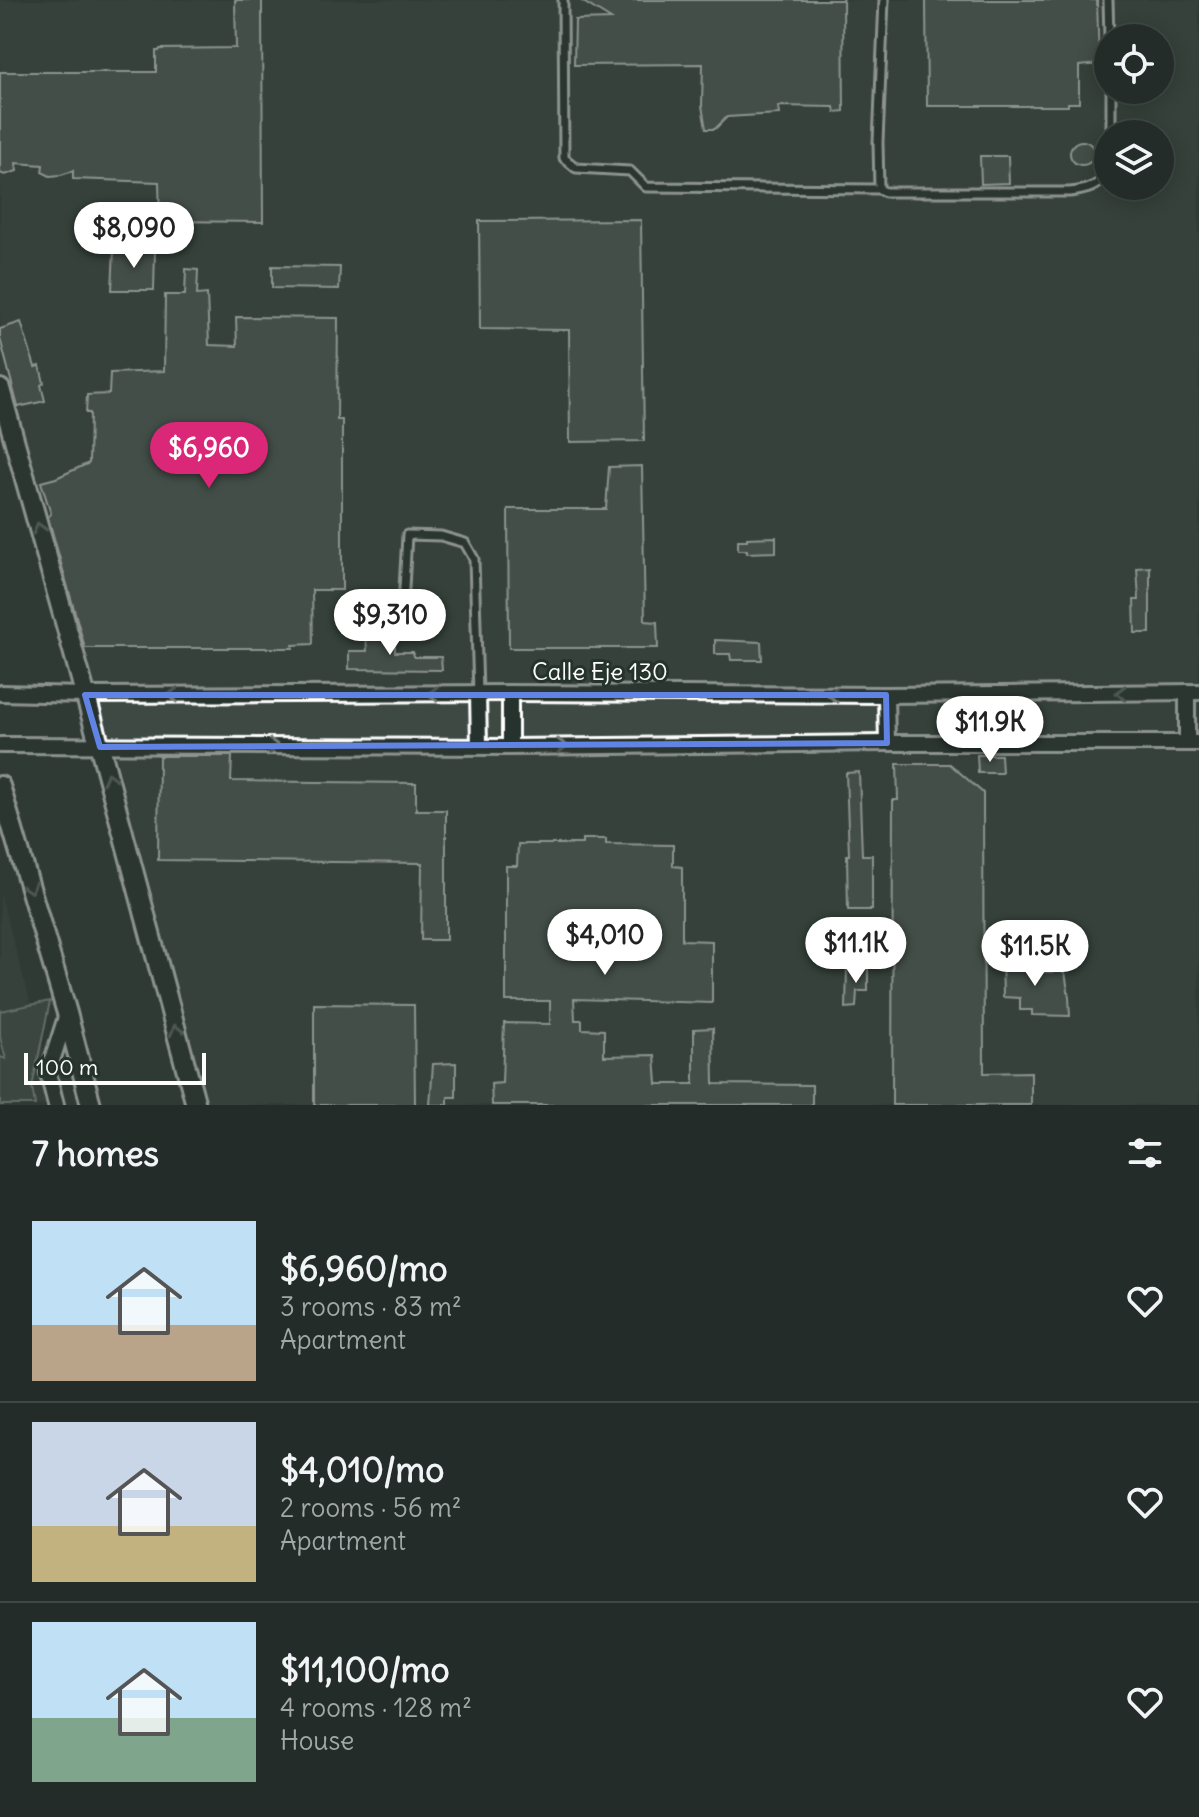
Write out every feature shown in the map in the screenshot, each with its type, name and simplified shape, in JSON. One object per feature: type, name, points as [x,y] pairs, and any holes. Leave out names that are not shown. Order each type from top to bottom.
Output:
[{"type":"street","points":[[0,389],[196,1105]]},
{"type":"street","points":[[0,745],[510,747],[1193,743],[1193,692]]},
{"type":"street","name":"Calle Eje 130","points":[[0,693],[886,695],[1193,692]]},
{"type":"street","points":[[478,693],[479,746]]},
{"type":"street","points":[[510,693],[510,747]]},
{"type":"street","points":[[886,695],[887,743]]},
{"type":"street","points":[[0,786],[67,1013],[87,1100]]},
{"type":"street","points":[[56,1105],[48,1073],[67,1013]]},
{"type":"lane","points":[[563,0],[564,158],[576,168],[630,171],[646,187],[879,189],[885,192],[1070,192],[1094,187]]},
{"type":"lane","points":[[879,189],[884,0]]},
{"type":"lane","points":[[1108,0],[1109,24]]},
{"type":"lane","points":[[403,606],[407,535],[441,536],[465,543],[474,559],[478,693]]},
{"type":"highlighted area","points":[[85,695],[886,695],[887,743],[100,747]]},
{"type":"shaded area","points":[[0,0],[1199,0],[1199,1105],[195,1105],[0,410]]},
{"type":"shaded area","points":[[0,893],[59,1105],[0,1105]]},
{"type":"shaded area","points":[[50,1001],[32,1087],[35,1105],[0,1105],[0,1057],[6,1059],[0,1037],[0,1011]]},
{"type":"building","points":[[235,0],[262,0],[263,222],[160,221],[159,182],[73,179],[73,171],[50,176],[42,172],[43,165],[16,163],[17,171],[5,175],[0,173],[0,72],[156,72],[156,51],[160,49],[236,48]]},
{"type":"building","points":[[580,0],[843,0],[844,111],[835,112],[834,107],[778,106],[779,114],[727,117],[715,129],[706,129],[702,106],[703,64],[574,65],[575,20],[611,19]]},
{"type":"building","points":[[926,0],[1097,0],[1094,64],[1079,66],[1079,103],[1068,103],[1068,106],[927,106]]},
{"type":"building","points":[[1078,142],[1086,142],[1093,149],[1093,157],[1086,164],[1078,164],[1071,157],[1071,149]]},
{"type":"building","points":[[980,156],[1008,156],[1009,183],[981,184]]},
{"type":"building","points":[[641,220],[644,441],[570,442],[569,330],[480,329],[479,221]]},
{"type":"building","points":[[114,249],[155,250],[154,290],[112,290]]},
{"type":"building","points":[[272,266],[340,267],[339,289],[272,288]]},
{"type":"building","points":[[186,269],[198,270],[197,295],[207,294],[209,345],[237,346],[236,317],[338,318],[337,420],[342,420],[342,590],[312,590],[313,644],[293,645],[293,648],[85,648],[41,482],[89,463],[90,413],[86,413],[87,395],[109,394],[110,373],[164,371],[165,295],[185,295]]},
{"type":"building","points":[[21,322],[35,367],[40,366],[45,401],[18,407],[0,329]]},
{"type":"building","points":[[642,466],[645,621],[657,622],[658,648],[509,648],[508,509],[606,509],[609,467]]},
{"type":"building","points":[[776,537],[776,552],[747,553],[747,550],[738,550],[738,540]]},
{"type":"building","points":[[1150,567],[1150,633],[1135,633],[1134,600],[1139,600],[1137,568]]},
{"type":"building","points":[[366,636],[395,636],[395,652],[413,652],[414,657],[441,657],[442,670],[349,669],[349,651],[367,651]]},
{"type":"building","points":[[715,640],[761,642],[762,660],[731,660],[730,654],[715,654]]},
{"type":"building","points":[[977,755],[1001,755],[1002,773],[978,773]]},
{"type":"building","points":[[159,756],[232,756],[231,781],[416,783],[416,810],[446,810],[446,940],[421,940],[422,863],[158,860]]},
{"type":"building","points":[[897,764],[950,764],[983,793],[984,1073],[1031,1072],[1031,1105],[892,1105],[893,800],[898,800]]},
{"type":"building","points":[[859,772],[862,855],[872,855],[872,910],[848,910],[846,773]]},
{"type":"building","points":[[582,839],[606,839],[606,844],[673,845],[673,866],[682,867],[682,940],[712,941],[712,1003],[574,999],[575,1020],[582,1020],[582,1029],[604,1030],[604,1056],[655,1055],[657,1084],[694,1084],[694,1029],[713,1028],[714,1084],[812,1085],[812,1105],[492,1105],[491,1084],[502,1083],[504,1023],[550,1024],[550,1001],[506,1001],[506,866],[517,866],[518,844],[582,844]]},
{"type":"building","points":[[1002,956],[1030,957],[1030,972],[1065,972],[1070,1016],[1032,1015],[1032,1010],[1020,1010],[1020,998],[1003,997]]},
{"type":"building","points":[[847,967],[868,969],[868,991],[857,991],[856,1007],[846,1008]]},
{"type":"building","points":[[314,1004],[414,1005],[415,1105],[314,1105]]},
{"type":"building","points":[[456,1063],[456,1097],[448,1097],[448,1105],[430,1105],[433,1064]]}]
